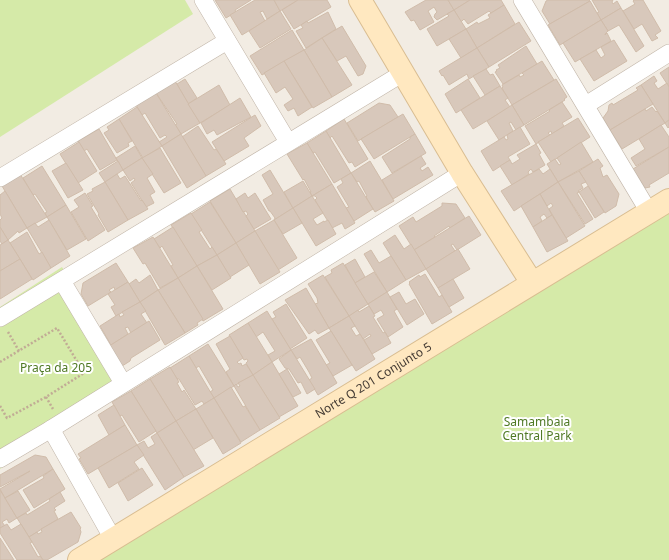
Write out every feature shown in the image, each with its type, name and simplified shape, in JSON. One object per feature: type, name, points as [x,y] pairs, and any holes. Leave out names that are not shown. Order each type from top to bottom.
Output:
[{"type":"street","points":[[203,0],[288,142]]},
{"type":"street","points":[[360,0],[462,174],[532,283]]},
{"type":"street","points":[[523,0],[649,212]]},
{"type":"street","points":[[0,178],[227,41]]},
{"type":"street","points":[[586,105],[669,53]]},
{"type":"street","points":[[3,324],[62,281],[403,73]]},
{"type":"street","points":[[0,459],[51,429],[462,174]]},
{"type":"street","name":"Norte Q 201 Conjunto 5","points":[[79,560],[669,200]]},
{"type":"street","points":[[62,281],[123,383]]},
{"type":"street","points":[[51,429],[113,539]]},
{"type":"path","points":[[3,324],[19,351]]},
{"type":"path","points":[[0,362],[57,328],[84,374],[7,418],[0,406]]},
{"type":"green space","points":[[0,0],[185,0],[193,14],[0,137]]},
{"type":"green space","name":"Samambaia Central Park","points":[[669,195],[669,560],[67,560]]},
{"type":"green space","name":"Praça da 205","points":[[62,267],[132,387],[0,469],[0,307]]},
{"type":"building","points":[[215,0],[251,0],[235,10],[236,12],[226,18]]},
{"type":"building","points":[[255,0],[274,0],[280,11],[267,19],[263,11],[260,12],[265,21],[242,35],[230,15]]},
{"type":"building","points":[[274,0],[298,0],[280,11]]},
{"type":"building","points":[[298,0],[327,0],[331,7],[294,29],[282,10]]},
{"type":"building","points":[[426,0],[448,0],[454,10],[437,20],[434,17],[437,12],[434,7],[428,11],[434,22],[420,30],[414,20],[411,21],[405,12]]},
{"type":"building","points":[[448,0],[470,0],[454,10]]},
{"type":"building","points":[[470,0],[501,0],[504,5],[491,13],[489,11],[468,24],[464,19],[461,22],[454,10]]},
{"type":"building","points":[[592,0],[613,0],[613,4],[617,1],[621,8],[601,20],[597,13],[599,12]]},
{"type":"building","points":[[643,0],[661,31],[655,35],[658,38],[652,41],[642,24],[634,29],[623,11],[635,4],[633,1]]},
{"type":"building","points":[[546,1],[590,1],[550,24],[542,11]]},
{"type":"building","points":[[590,1],[601,20],[560,45],[548,25]]},
{"type":"building","points":[[504,5],[515,24],[477,48],[466,29],[477,22],[478,24],[490,18],[488,15]]},
{"type":"building","points":[[621,8],[644,46],[636,52],[619,25],[608,31],[601,20]]},
{"type":"building","points":[[454,10],[466,29],[437,46],[427,29],[449,16],[447,14]]},
{"type":"building","points":[[280,11],[291,29],[260,48],[249,31]]},
{"type":"building","points":[[328,12],[336,29],[306,48],[296,31],[303,28],[301,25],[307,21],[308,23]]},
{"type":"building","points":[[601,20],[608,31],[605,35],[607,33],[611,41],[575,62],[563,43]]},
{"type":"building","points":[[519,22],[531,41],[489,67],[477,48]]},
{"type":"building","points":[[342,26],[366,66],[363,74],[358,76],[346,56],[337,61],[322,38]]},
{"type":"building","points":[[466,29],[477,48],[461,58],[449,39]]},
{"type":"building","points":[[292,30],[304,50],[262,75],[250,56]]},
{"type":"building","points":[[322,38],[352,85],[332,97],[304,50]]},
{"type":"building","points":[[614,40],[627,61],[594,81],[580,59],[596,50],[601,58],[605,55],[601,47]]},
{"type":"building","points":[[526,46],[537,64],[503,84],[495,72],[500,68],[498,65]]},
{"type":"building","points":[[477,48],[489,67],[469,79],[467,74],[449,85],[439,71]]},
{"type":"building","points":[[304,50],[332,97],[313,108],[284,61]]},
{"type":"building","points":[[284,61],[312,107],[298,116],[294,108],[288,111],[284,105],[293,99],[285,87],[276,93],[264,73]]},
{"type":"building","points":[[542,61],[554,80],[512,105],[502,88],[502,85],[519,75],[520,77],[524,75],[522,73]]},
{"type":"building","points":[[669,67],[669,87],[660,73]]},
{"type":"building","points":[[486,69],[490,75],[493,74],[500,86],[485,95],[473,76]]},
{"type":"building","points":[[654,76],[657,81],[654,83],[658,89],[667,83],[669,87],[669,120],[665,123],[641,85]]},
{"type":"building","points":[[185,79],[197,98],[188,104],[177,84]]},
{"type":"building","points":[[468,79],[480,98],[456,113],[445,94]]},
{"type":"building","points":[[556,79],[567,97],[564,99],[565,100],[524,125],[512,105]]},
{"type":"building","points":[[175,81],[200,123],[181,134],[175,125],[177,124],[156,93]]},
{"type":"building","points":[[219,85],[230,105],[200,123],[188,104]]},
{"type":"building","points":[[641,85],[653,104],[610,130],[603,118],[608,111],[609,105],[612,103],[613,105],[638,90],[636,88]]},
{"type":"building","points":[[500,86],[508,98],[505,100],[510,107],[473,129],[461,110]]},
{"type":"building","points":[[156,93],[181,134],[162,146],[159,142],[167,137],[165,135],[160,138],[145,113],[142,115],[136,105]]},
{"type":"building","points":[[240,98],[251,117],[217,135],[214,130],[207,134],[201,123]]},
{"type":"building","points":[[562,102],[572,117],[562,123],[564,126],[552,134],[551,131],[548,133],[550,135],[536,144],[525,126]]},
{"type":"building","points":[[379,103],[390,105],[398,117],[358,141],[347,123]]},
{"type":"building","points":[[512,105],[524,125],[516,130],[511,122],[509,123],[513,131],[499,140],[487,121]]},
{"type":"building","points":[[137,107],[162,146],[143,158],[119,119]]},
{"type":"building","points":[[652,107],[656,112],[657,111],[665,123],[622,149],[610,130],[645,109],[646,111]]},
{"type":"building","points":[[403,114],[415,134],[374,159],[361,139]]},
{"type":"building","points":[[255,115],[261,126],[244,138],[249,146],[224,161],[212,142]]},
{"type":"building","points":[[578,118],[590,137],[551,162],[538,142]]},
{"type":"building","points":[[119,119],[132,141],[128,143],[129,146],[117,153],[104,133],[109,130],[107,127]]},
{"type":"building","points":[[344,119],[368,159],[355,167],[352,162],[349,163],[332,136],[330,138],[326,131]]},
{"type":"building","points":[[669,120],[669,127],[668,128],[665,123]]},
{"type":"building","points":[[661,125],[669,137],[669,147],[636,166],[631,158],[645,149],[639,139]]},
{"type":"building","points":[[198,126],[214,150],[216,149],[226,164],[206,176],[182,137]]},
{"type":"building","points":[[520,127],[530,144],[508,157],[510,160],[493,171],[481,151],[504,137],[506,140],[508,139],[507,135]]},
{"type":"building","points":[[99,129],[117,160],[100,170],[87,149],[84,151],[78,141]]},
{"type":"building","points":[[326,131],[351,173],[334,183],[315,152],[313,153],[307,143]]},
{"type":"building","points":[[181,134],[206,176],[187,188],[162,146]]},
{"type":"building","points":[[415,134],[426,153],[392,173],[382,157],[410,139],[410,137]]},
{"type":"building","points":[[79,142],[97,171],[78,183],[60,154]]},
{"type":"building","points":[[581,142],[593,162],[558,182],[547,164],[555,159],[559,165],[561,164],[557,158]]},
{"type":"building","points":[[307,143],[332,184],[312,196],[304,179],[303,180],[287,154]]},
{"type":"building","points":[[536,144],[545,165],[533,172],[531,169],[528,172],[529,174],[512,185],[500,166],[510,160],[512,164],[520,159],[517,155]]},
{"type":"building","points":[[135,146],[142,158],[123,170],[116,158]]},
{"type":"building","points":[[669,147],[669,173],[649,185],[650,187],[645,188],[633,169]]},
{"type":"building","points":[[160,148],[181,183],[164,193],[142,158]]},
{"type":"building","points":[[421,156],[426,164],[420,168],[422,171],[428,167],[433,175],[393,199],[382,180]]},
{"type":"building","points":[[142,158],[153,174],[147,178],[155,192],[150,195],[154,203],[146,207],[131,183],[135,180],[134,178],[130,181],[123,170]]},
{"type":"building","points":[[598,159],[603,166],[600,168],[603,177],[607,175],[619,194],[616,206],[605,213],[579,171]]},
{"type":"building","points":[[118,161],[123,170],[105,182],[99,173]]},
{"type":"building","points":[[370,161],[394,201],[375,212],[359,181],[357,182],[351,173]]},
{"type":"building","points":[[66,163],[83,190],[68,198],[52,171]]},
{"type":"building","points":[[42,166],[66,205],[47,217],[45,213],[47,212],[35,194],[33,195],[23,178]]},
{"type":"building","points":[[539,169],[543,174],[550,169],[558,182],[514,211],[501,191]]},
{"type":"building","points":[[270,170],[293,208],[274,220],[275,218],[263,200],[273,194],[262,175]]},
{"type":"building","points":[[579,171],[586,182],[581,184],[583,188],[577,193],[593,219],[585,224],[558,182]]},
{"type":"building","points":[[351,173],[373,209],[354,221],[346,208],[349,207],[337,187],[343,183],[341,179]]},
{"type":"building","points":[[20,174],[47,217],[27,228],[2,186]]},
{"type":"building","points":[[117,174],[120,179],[125,176],[148,209],[128,220],[105,182]]},
{"type":"building","points":[[303,181],[312,196],[293,208],[284,192]]},
{"type":"building","points":[[105,182],[128,220],[108,232],[87,194],[93,191],[92,189]]},
{"type":"building","points":[[558,182],[585,226],[566,238],[549,209],[553,206],[551,203],[547,206],[540,194]]},
{"type":"building","points":[[332,184],[355,223],[345,229],[342,223],[332,228],[315,200],[317,198],[312,196]]},
{"type":"building","points":[[588,186],[604,212],[595,218],[579,192]]},
{"type":"building","points":[[230,189],[255,231],[236,243],[210,201]]},
{"type":"building","points":[[5,191],[27,228],[19,233],[18,231],[8,240],[0,227],[0,220],[2,218],[0,214],[0,195]]},
{"type":"building","points":[[85,193],[93,206],[91,207],[105,230],[88,241],[71,212],[79,207],[74,200]]},
{"type":"building","points":[[245,193],[248,198],[255,193],[271,219],[254,229],[246,216],[248,214],[246,211],[243,212],[236,199]]},
{"type":"building","points":[[540,194],[552,215],[547,218],[544,214],[540,217],[542,221],[533,227],[521,206]]},
{"type":"building","points":[[312,196],[323,213],[313,219],[317,225],[328,220],[336,234],[316,246],[293,208]]},
{"type":"building","points":[[210,202],[236,243],[217,255],[191,214]]},
{"type":"building","points":[[442,203],[456,204],[465,218],[450,228],[449,226],[414,250],[399,226],[413,217],[416,222],[442,206]]},
{"type":"building","points":[[66,205],[86,239],[67,250],[47,217]]},
{"type":"building","points":[[293,208],[302,223],[283,234],[274,220]]},
{"type":"building","points":[[191,213],[202,230],[199,232],[210,249],[212,247],[217,255],[197,266],[171,225]]},
{"type":"building","points":[[552,215],[568,241],[547,252],[533,227]]},
{"type":"building","points":[[469,216],[481,235],[457,250],[453,244],[451,245],[455,251],[426,269],[414,250]]},
{"type":"building","points":[[49,220],[70,256],[51,268],[27,228],[35,223],[38,227]]},
{"type":"building","points":[[274,220],[297,258],[278,270],[255,231]]},
{"type":"building","points":[[0,227],[8,240],[2,244],[0,241]]},
{"type":"building","points":[[173,227],[197,266],[178,278],[171,266],[173,265],[162,246],[160,248],[154,239]]},
{"type":"building","points":[[255,231],[280,272],[260,284],[236,243]]},
{"type":"building","points":[[27,232],[39,254],[42,252],[51,268],[33,280],[10,243]]},
{"type":"building","points":[[395,235],[404,249],[411,244],[426,269],[406,280],[383,243]]},
{"type":"building","points":[[153,237],[178,278],[160,288],[145,263],[143,264],[133,248]]},
{"type":"building","points":[[8,240],[20,259],[0,271],[0,245]]},
{"type":"building","points":[[236,243],[249,265],[230,277],[217,255]]},
{"type":"building","points":[[458,249],[470,269],[438,288],[426,269]]},
{"type":"building","points":[[371,250],[379,263],[391,256],[406,280],[387,292],[364,254]]},
{"type":"building","points":[[217,255],[231,278],[212,290],[197,266]]},
{"type":"building","points":[[20,259],[32,279],[0,299],[0,271]]},
{"type":"building","points":[[355,259],[365,277],[355,283],[345,265]]},
{"type":"building","points":[[116,263],[128,282],[115,290],[114,287],[109,290],[111,292],[88,306],[81,294],[83,283]]},
{"type":"building","points":[[343,263],[368,304],[349,316],[325,277],[332,273],[331,270]]},
{"type":"building","points":[[197,266],[223,309],[203,321],[178,278]]},
{"type":"building","points":[[374,272],[387,292],[368,304],[355,283]]},
{"type":"building","points":[[425,274],[439,297],[442,295],[452,312],[432,324],[409,284],[409,282],[419,275],[420,277]]},
{"type":"building","points":[[150,275],[158,290],[140,302],[129,284],[136,279],[139,283]]},
{"type":"building","points":[[323,275],[349,316],[329,328],[315,304],[318,303],[317,298],[308,284]]},
{"type":"building","points":[[178,278],[203,319],[197,323],[198,325],[185,333],[158,290]]},
{"type":"building","points":[[453,279],[464,298],[449,307],[438,288]]},
{"type":"building","points":[[128,282],[140,302],[116,316],[111,307],[115,305],[108,294]]},
{"type":"building","points":[[306,288],[329,328],[318,334],[315,330],[309,334],[285,300]]},
{"type":"building","points":[[158,290],[185,333],[165,345],[140,302]]},
{"type":"building","points":[[387,292],[397,309],[394,311],[403,327],[388,337],[377,319],[384,315],[381,310],[374,314],[368,304]]},
{"type":"building","points":[[399,292],[406,304],[415,299],[424,314],[407,325],[390,297]]},
{"type":"building","points":[[140,302],[146,311],[141,314],[147,323],[131,333],[128,327],[125,328],[128,334],[111,345],[100,326],[119,314],[120,317],[124,315],[122,312]]},
{"type":"building","points":[[286,304],[307,338],[290,349],[272,319],[276,317],[273,312]]},
{"type":"building","points":[[369,306],[375,316],[373,317],[383,333],[385,332],[391,343],[372,354],[364,340],[371,336],[370,334],[363,339],[349,316],[358,310],[359,312]]},
{"type":"building","points":[[267,311],[291,350],[272,362],[268,355],[275,351],[263,332],[256,337],[248,323]]},
{"type":"building","points":[[349,316],[355,326],[351,328],[356,336],[360,334],[375,359],[356,371],[329,328]]},
{"type":"building","points":[[149,321],[160,340],[131,358],[130,361],[119,368],[106,348]]},
{"type":"building","points":[[248,323],[272,362],[253,375],[246,363],[248,361],[247,359],[244,360],[229,335]]},
{"type":"building","points":[[331,331],[352,365],[333,376],[326,365],[330,363],[316,340]]},
{"type":"building","points":[[230,336],[243,358],[237,362],[239,364],[241,363],[242,366],[246,364],[253,375],[234,386],[226,372],[230,369],[216,344]]},
{"type":"building","points":[[311,339],[337,383],[318,395],[309,380],[312,378],[300,357],[297,359],[291,350]]},
{"type":"building","points":[[208,344],[234,386],[214,398],[210,392],[213,390],[199,366],[196,368],[189,356]]},
{"type":"building","points":[[291,350],[315,389],[307,394],[301,382],[298,383],[289,369],[285,368],[279,359]]},
{"type":"building","points":[[189,356],[214,398],[204,404],[202,401],[195,405],[179,379],[177,379],[170,368]]},
{"type":"building","points":[[272,362],[298,406],[279,417],[253,375]]},
{"type":"building","points":[[170,367],[179,382],[177,383],[182,392],[184,390],[196,409],[176,421],[150,379]]},
{"type":"building","points":[[287,369],[301,393],[293,397],[279,374]]},
{"type":"building","points":[[253,375],[280,418],[260,430],[234,386],[236,384],[238,387],[240,386],[238,383]]},
{"type":"building","points":[[150,379],[176,421],[157,433],[131,391]]},
{"type":"building","points":[[231,387],[243,407],[245,406],[260,430],[241,442],[214,398]]},
{"type":"building","points":[[131,391],[156,431],[139,442],[122,415],[120,416],[112,402]]},
{"type":"building","points":[[214,398],[241,443],[223,454],[196,409]]},
{"type":"building","points":[[114,405],[125,425],[109,435],[98,415]]},
{"type":"building","points":[[196,409],[213,438],[193,450],[176,421]]},
{"type":"building","points":[[176,421],[204,466],[184,477],[157,433]]},
{"type":"building","points":[[125,425],[137,445],[88,474],[79,459],[81,458],[78,454]]},
{"type":"building","points":[[157,433],[184,477],[165,490],[137,445],[144,441],[148,448],[155,444],[151,437]]},
{"type":"building","points":[[137,445],[144,455],[134,462],[139,469],[109,488],[98,468]]},
{"type":"building","points":[[35,455],[46,457],[53,469],[5,498],[0,489],[30,471],[0,487],[0,475]]},
{"type":"building","points":[[142,468],[153,485],[128,501],[118,483]]},
{"type":"building","points":[[53,469],[65,489],[34,508],[23,490],[44,478],[43,476]]},
{"type":"building","points":[[0,490],[17,518],[9,523],[7,519],[2,522],[5,526],[0,528]]},
{"type":"building","points":[[18,491],[30,510],[17,518],[5,498]]},
{"type":"building","points":[[60,492],[65,501],[54,508],[58,519],[29,537],[17,518],[26,513],[27,515],[50,501],[49,499]]},
{"type":"building","points":[[71,512],[81,528],[78,542],[47,560],[43,560],[29,537],[37,532],[38,534],[42,532],[41,529]]},
{"type":"building","points":[[7,524],[11,530],[21,524],[32,542],[30,543],[38,557],[40,556],[43,560],[17,560],[0,533],[0,528]]},
{"type":"building","points":[[0,538],[14,560],[0,560]]}]
